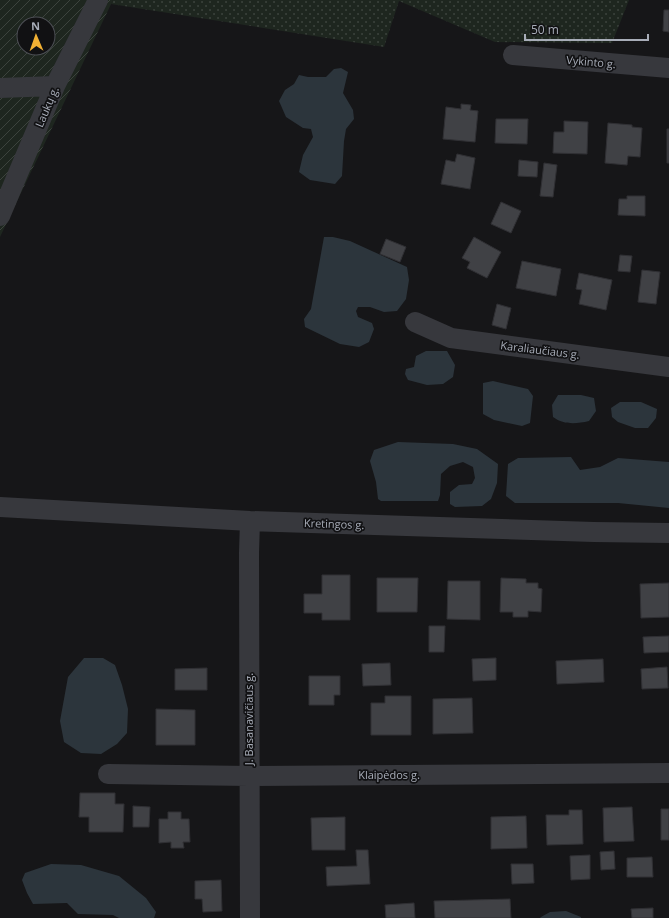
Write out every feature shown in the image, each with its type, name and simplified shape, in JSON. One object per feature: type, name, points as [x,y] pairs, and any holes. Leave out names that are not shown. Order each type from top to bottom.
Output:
[{"type":"street","name":"Laukų g.","points":[[0,216],[55,86],[98,0]]},
{"type":"street","name":"Vykinto g.","points":[[513,55],[669,68]]},
{"type":"street","points":[[0,88],[55,86]]},
{"type":"street","name":"Karaliaučiaus g.","points":[[415,322],[451,338],[669,367]]},
{"type":"street","name":"Kretingos g.","points":[[0,507],[250,521],[669,533]]},
{"type":"street","name":"J. Basanavičiaus g.","points":[[250,521],[250,918]]},
{"type":"street","name":"Klaipėdos g.","points":[[108,774],[249,776],[669,773]]},
{"type":"shaded area","points":[[0,0],[113,0],[0,237]]},
{"type":"shaded area","points":[[113,0],[629,0],[612,43],[495,42],[399,1],[384,47],[111,4]]},
{"type":"shaded area","points":[[341,68],[348,72],[343,93],[353,110],[354,119],[346,129],[342,176],[335,184],[310,180],[299,172],[303,155],[313,137],[311,129],[303,128],[286,117],[279,101],[285,90],[294,84],[299,75],[308,77],[326,77],[334,69]]},
{"type":"shaded area","points":[[324,237],[333,237],[350,241],[407,267],[409,280],[406,299],[397,311],[384,312],[370,307],[358,307],[356,311],[358,317],[372,323],[374,329],[369,342],[359,347],[340,344],[305,327],[304,319],[311,309]]},
{"type":"shaded area","points":[[426,351],[447,351],[455,365],[453,377],[443,384],[427,385],[408,380],[405,374],[406,369],[414,367],[416,356]]},
{"type":"shaded area","points":[[493,381],[528,389],[533,396],[530,423],[522,426],[494,420],[483,414],[483,383]]},
{"type":"shaded area","points":[[558,395],[581,395],[594,398],[596,411],[589,421],[566,423],[557,420],[553,417],[552,405]]},
{"type":"shaded area","points":[[620,402],[641,402],[657,409],[656,418],[648,428],[635,428],[618,422],[612,417],[611,408]]},
{"type":"shaded area","points":[[398,442],[453,444],[477,449],[498,464],[497,483],[491,499],[482,506],[455,507],[450,504],[450,492],[459,485],[472,484],[475,478],[473,467],[463,462],[450,466],[441,474],[440,495],[438,501],[381,501],[378,499],[376,482],[370,461],[374,450]]},
{"type":"shaded area","points":[[571,457],[580,470],[600,467],[618,458],[669,462],[669,508],[618,503],[515,503],[506,496],[508,464],[518,458]]},
{"type":"shaded area","points":[[84,658],[103,658],[115,665],[128,709],[127,733],[117,744],[101,754],[81,753],[64,742],[60,721],[68,677]]},
{"type":"shaded area","points":[[51,864],[81,865],[119,876],[146,898],[156,912],[154,918],[119,918],[113,915],[78,914],[67,903],[33,904],[22,880],[25,873]]},
{"type":"shaded area","points":[[566,911],[581,918],[540,918],[550,912]]},
{"type":"building","points":[[664,10],[669,10],[669,32],[663,31]]},
{"type":"building","points":[[461,104],[471,105],[470,110],[478,111],[475,142],[443,139],[446,107],[461,109]]},
{"type":"building","points":[[496,119],[528,119],[527,144],[495,143]]},
{"type":"building","points":[[564,121],[588,122],[587,154],[553,153],[554,132],[564,132]]},
{"type":"building","points":[[608,123],[632,125],[632,127],[642,128],[640,157],[628,156],[627,165],[605,163]]},
{"type":"building","points":[[667,129],[669,129],[669,163],[667,163]]},
{"type":"building","points":[[457,154],[475,158],[470,189],[441,184],[446,160],[455,162]]},
{"type":"building","points":[[519,160],[538,162],[537,177],[518,176]]},
{"type":"building","points":[[544,163],[557,165],[553,197],[540,196]]},
{"type":"building","points":[[627,196],[645,196],[645,216],[618,215],[619,199],[627,199]]},
{"type":"building","points":[[501,202],[521,211],[511,233],[491,224]]},
{"type":"building","points":[[474,237],[501,252],[487,278],[467,268],[470,262],[462,258]]},
{"type":"building","points":[[386,239],[406,247],[400,262],[380,254]]},
{"type":"building","points":[[620,255],[632,256],[630,272],[618,271]]},
{"type":"building","points":[[522,261],[561,269],[556,296],[516,288]]},
{"type":"building","points":[[642,270],[660,272],[656,304],[638,302]]},
{"type":"building","points":[[579,273],[612,280],[606,310],[579,304],[582,290],[576,289]]},
{"type":"building","points":[[497,304],[511,308],[506,329],[492,325]]},
{"type":"building","points":[[322,575],[350,575],[350,620],[322,620],[322,613],[304,613],[304,594],[322,594]]},
{"type":"building","points":[[377,578],[418,578],[417,612],[377,612]]},
{"type":"building","points":[[501,578],[526,579],[526,583],[538,583],[538,588],[542,589],[541,612],[528,611],[528,617],[513,617],[513,612],[500,612]]},
{"type":"building","points":[[448,581],[480,581],[480,620],[447,619]]},
{"type":"building","points":[[669,583],[669,617],[641,618],[640,584]]},
{"type":"building","points":[[429,626],[445,626],[444,652],[429,652]]},
{"type":"building","points":[[669,636],[669,652],[644,653],[643,637]]},
{"type":"building","points":[[496,658],[496,680],[473,681],[472,659]]},
{"type":"building","points":[[603,659],[604,682],[557,684],[556,661]]},
{"type":"building","points":[[390,663],[391,685],[363,686],[362,664]]},
{"type":"building","points":[[667,667],[668,688],[642,689],[641,669]]},
{"type":"building","points":[[207,668],[207,690],[175,690],[175,669]]},
{"type":"building","points":[[309,676],[340,676],[340,695],[334,695],[334,705],[309,705]]},
{"type":"building","points":[[385,696],[411,696],[411,735],[371,735],[371,703],[385,703]]},
{"type":"building","points":[[472,698],[473,733],[433,734],[433,699]]},
{"type":"building","points":[[156,709],[195,710],[195,745],[156,745]]},
{"type":"building","points":[[80,793],[115,793],[115,804],[124,804],[123,832],[89,832],[89,817],[79,817]]},
{"type":"building","points":[[133,806],[150,807],[149,827],[133,827]]},
{"type":"building","points":[[632,807],[634,841],[604,842],[603,808]]},
{"type":"building","points":[[661,809],[669,809],[669,840],[661,840]]},
{"type":"building","points":[[569,810],[582,810],[583,844],[547,845],[546,815],[569,815]]},
{"type":"building","points":[[168,812],[181,812],[181,819],[189,819],[190,842],[183,842],[184,848],[171,848],[171,842],[159,843],[159,819],[168,819]]},
{"type":"building","points":[[526,816],[527,848],[491,849],[491,817]]},
{"type":"building","points":[[345,817],[345,850],[312,850],[311,818]]},
{"type":"building","points":[[356,850],[368,850],[370,884],[327,886],[326,867],[357,866]]},
{"type":"building","points":[[614,851],[615,869],[601,870],[600,852]]},
{"type":"building","points":[[590,855],[590,879],[571,880],[570,856]]},
{"type":"building","points":[[652,857],[653,877],[627,877],[627,858]]},
{"type":"building","points":[[511,864],[533,864],[534,883],[512,884]]},
{"type":"building","points":[[221,880],[222,911],[203,912],[202,899],[195,899],[195,881]]},
{"type":"building","points":[[510,899],[511,918],[435,918],[434,901]]},
{"type":"building","points":[[414,903],[415,918],[386,918],[385,905]]},
{"type":"building","points":[[653,908],[653,918],[632,918],[631,909]]}]
